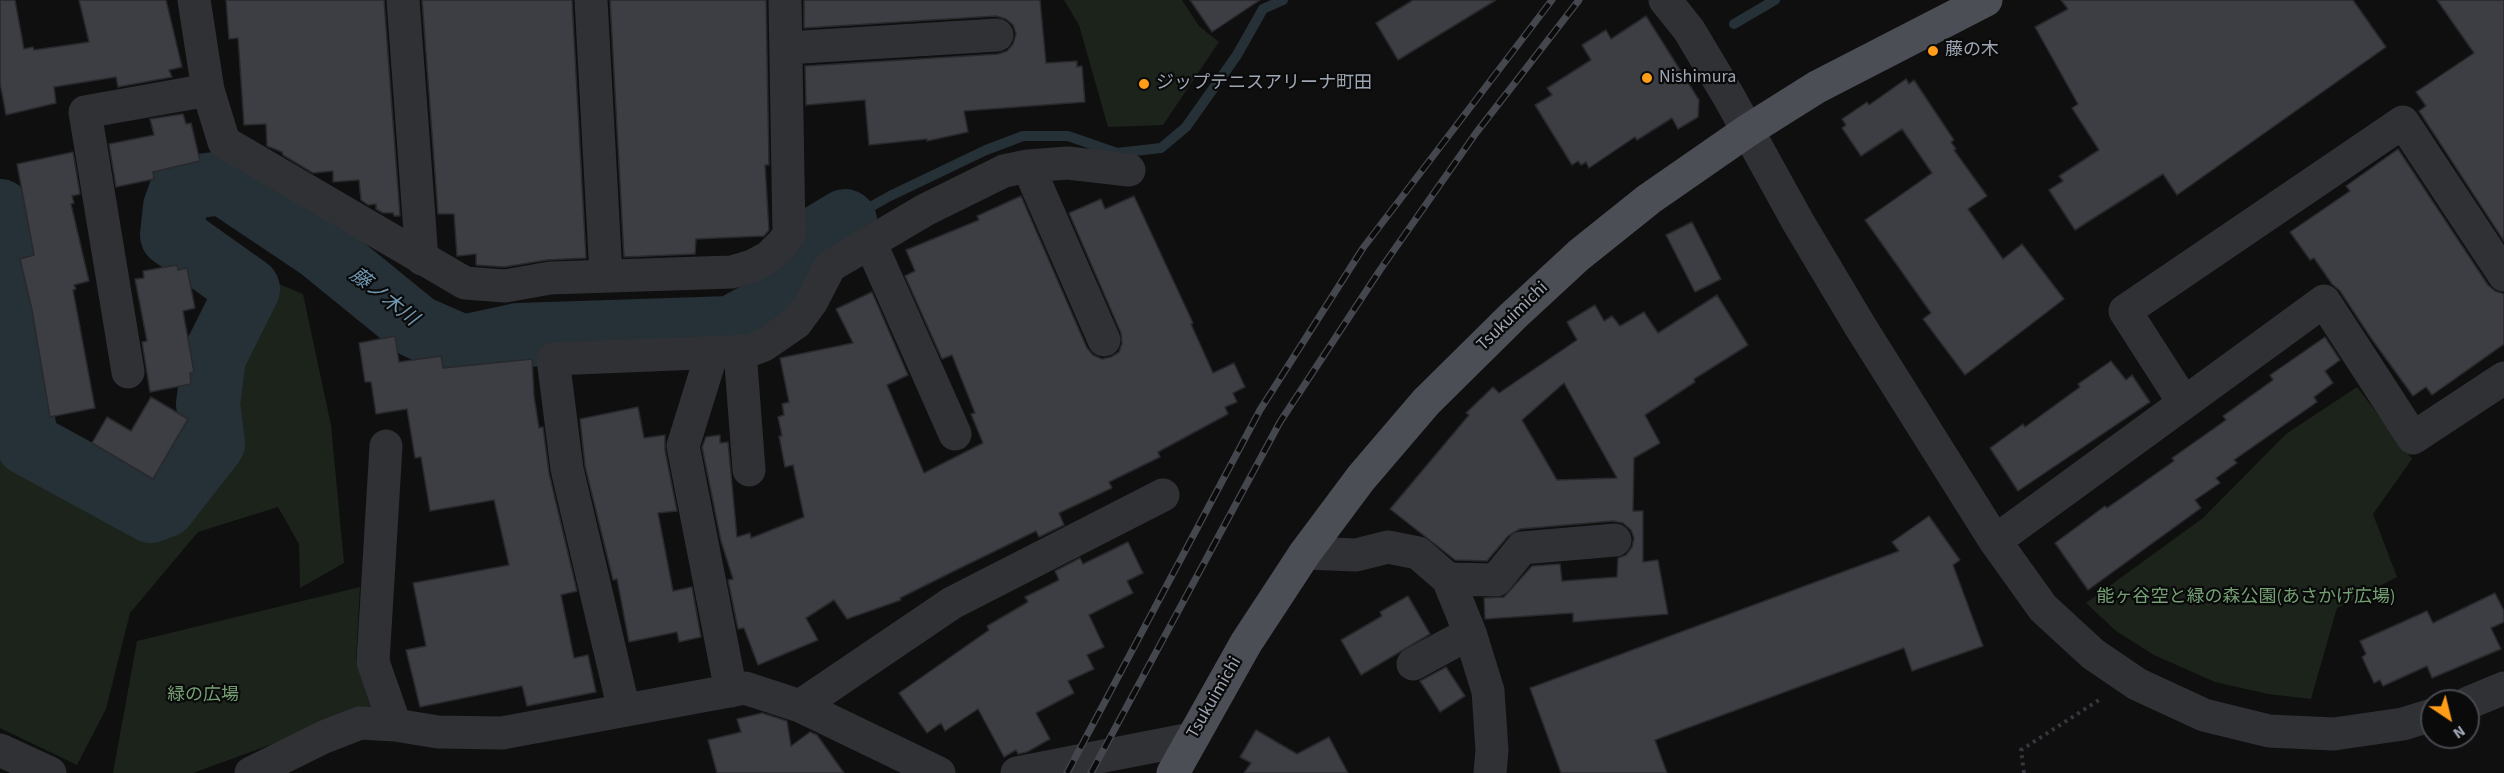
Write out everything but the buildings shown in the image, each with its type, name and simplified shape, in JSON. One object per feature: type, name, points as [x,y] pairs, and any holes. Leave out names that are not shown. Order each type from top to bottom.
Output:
[{"type":"main road","name":"Tsukuimichi","points":[[1173,773],[1246,643],[1305,553],[1361,478],[1426,402],[1513,316],[1580,255],[1649,199],[1747,131],[1817,87],[1986,0]]},
{"type":"street","points":[[194,0],[208,90],[224,142],[465,283],[505,286],[550,278],[732,272],[752,266],[769,257],[805,255],[870,242],[925,210],[1004,171],[1028,166],[1068,163],[1129,170]]},
{"type":"street","points":[[403,0],[422,259]]},
{"type":"street","points":[[591,0],[606,275]]},
{"type":"street","points":[[624,710],[567,469],[553,359],[726,352],[764,345],[796,323],[812,301],[805,255],[789,235],[785,0]]},
{"type":"street","points":[[1665,0],[1689,30],[1860,326],[1995,541],[2043,608],[2093,654],[2131,679],[2204,715],[2269,731],[2334,734],[2403,724],[2420,719]]},
{"type":"street","points":[[786,48],[997,34]]},
{"type":"street","points":[[128,372],[86,112],[208,90]]},
{"type":"street","points":[[2184,403],[2125,311],[2403,122],[2504,275]]},
{"type":"street","points":[[1028,166],[1104,340]]},
{"type":"street","points":[[870,242],[955,434]]},
{"type":"street","points":[[1995,541],[2324,301],[2413,438],[2504,378]]},
{"type":"street","points":[[726,352],[749,470]]},
{"type":"street","points":[[726,352],[683,446],[731,691]]},
{"type":"street","points":[[386,446],[373,662],[395,725]]},
{"type":"street","points":[[800,706],[952,603],[1163,495]]},
{"type":"street","points":[[1448,579],[1496,580],[1522,548],[1615,540]]},
{"type":"street","points":[[1305,553],[1356,555],[1388,546],[1418,553],[1448,579],[1470,633],[1488,691],[1492,750],[1490,773]]},
{"type":"street","points":[[1413,664],[1470,633]]},
{"type":"street","points":[[251,773],[324,737],[360,723],[395,725],[438,732],[502,733],[745,688],[800,706],[939,773]]},
{"type":"street","points":[[2480,698],[2504,688]]},
{"type":"street","points":[[1017,773],[1191,739]]},
{"type":"street","points":[[0,750],[50,773]]},
{"type":"path","points":[[2024,773],[2021,750],[2131,679]]},
{"type":"green space","name":"ジップテニスアリーナ町田","points":[[1064,0],[1182,0],[1199,26],[1219,42],[1163,125],[1108,127],[1079,25]]},
{"type":"green space","points":[[272,281],[303,294],[331,425],[344,563],[300,588],[299,544],[278,507],[198,532],[130,613],[106,709],[77,765],[0,728],[0,356],[28,449],[102,491],[137,507],[153,532],[220,461],[247,355]]},
{"type":"green space","name":"能ヶ谷空と緑の森公園(あさかげ広場)","points":[[2357,387],[2412,459],[2373,514],[2397,577],[2337,608],[2311,699],[2268,694],[2215,682],[2154,655],[2116,631],[2086,603],[2203,518],[2286,434]]},
{"type":"green space","name":"緑の広場","points":[[360,587],[356,662],[377,706],[193,773],[113,773],[137,641]]},
{"type":"waterway","points":[[845,221],[890,196],[986,150],[1023,136],[1068,136],[1117,153],[1161,148],[1186,127],[1237,55],[1263,9],[1283,0]]},
{"type":"waterway","points":[[1734,24],[1775,0]]},
{"type":"waterway","name":"藤ノ木川","points":[[0,211],[5,226],[3,328],[28,444],[151,511],[164,506],[213,443],[208,404],[214,357],[248,289],[172,235],[175,207],[182,188],[223,183],[320,248],[417,327],[463,347],[518,335],[731,328],[764,310],[789,287],[809,243],[845,221]]},
{"type":"railway","points":[[1067,773],[1260,410],[1363,248],[1552,0]]},
{"type":"railway","points":[[1091,773],[1280,422],[1380,270],[1476,133],[1579,0]]},
{"type":"place","name":"藤の木","points":[[1933,51]]},
{"type":"place","name":"Nishimura","points":[[1647,78]]},
{"type":"place","name":"ジップテニスアリーナ町田","points":[[1144,84]]}]
